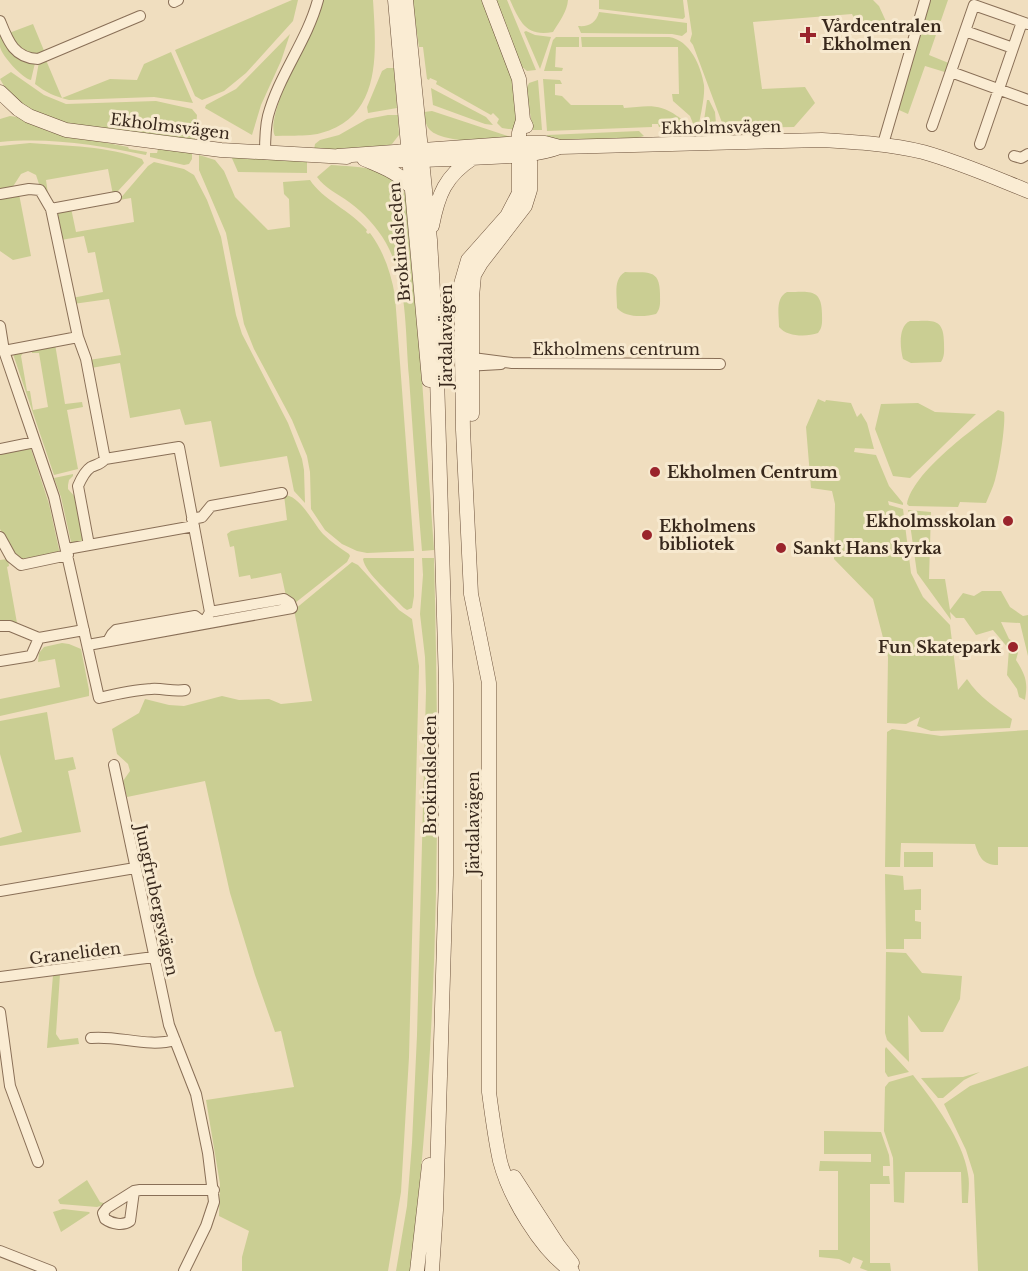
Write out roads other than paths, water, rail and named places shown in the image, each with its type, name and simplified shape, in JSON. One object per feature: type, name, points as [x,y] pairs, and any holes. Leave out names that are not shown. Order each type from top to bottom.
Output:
[{"type":"street","points":[[265,154],[267,121],[273,102],[313,16],[318,0]]},
{"type":"street","name":"Brokindsleden","points":[[395,0],[415,156],[430,240],[436,342],[446,684],[446,875],[432,1271]]},
{"type":"street","name":"Brokindsleden","points":[[406,0],[419,123],[411,187],[439,480]]},
{"type":"street","name":"Järdalavägen","points":[[489,0],[519,79],[523,120],[519,133],[525,148],[517,199],[507,216],[472,254],[463,272],[461,284],[472,456],[468,500],[471,594],[489,683],[488,1067],[491,1109],[505,1176],[527,1217],[551,1252],[572,1271]]},
{"type":"street","points":[[883,144],[925,0]]},
{"type":"street","points":[[932,126],[974,5],[987,4],[1025,23],[1017,37],[980,144]]},
{"type":"street","points":[[0,21],[13,49],[24,57],[38,59],[140,16]]},
{"type":"street","points":[[965,31],[1013,48]]},
{"type":"street","points":[[1017,37],[1028,41]]},
{"type":"street","points":[[951,72],[1028,100]]},
{"type":"street","name":"Ekholmsvägen","points":[[2,99],[29,116],[66,130],[265,154],[475,158],[525,148]]},
{"type":"street","points":[[419,123],[434,139],[456,148]]},
{"type":"street","name":"Ekholmsvägen","points":[[338,156],[364,159],[415,156],[456,148],[525,148],[545,153],[561,147],[822,141],[883,144],[941,158],[1028,191]]},
{"type":"street","points":[[1014,156],[1021,158],[1028,154]]},
{"type":"street","points":[[430,240],[435,212],[443,188],[455,172],[475,158]]},
{"type":"street","points":[[364,159],[394,171],[411,187]]},
{"type":"street","points":[[0,194],[29,189],[40,190],[51,208],[78,337],[86,359],[105,459],[102,464],[90,467],[78,486],[89,546]]},
{"type":"street","points":[[51,208],[116,197]]},
{"type":"street","points":[[0,326],[4,355],[54,497],[99,698],[150,689],[185,690]]},
{"type":"street","points":[[4,355],[78,337]]},
{"type":"street","name":"Ekholmens centrum","points":[[467,362],[720,364]]},
{"type":"street","points":[[0,449],[35,442]]},
{"type":"street","points":[[105,459],[179,447],[210,612],[204,623]]},
{"type":"street","points":[[0,537],[11,557],[21,565],[89,546],[193,522],[202,517],[212,506],[282,492]]},
{"type":"street","points":[[88,645],[292,608],[290,603],[284,599],[210,612]]},
{"type":"street","points":[[0,626],[10,626],[39,638],[84,630]]},
{"type":"street","points":[[0,661],[31,656],[39,638]]},
{"type":"street","name":"Jungfrubergsvägen","points":[[114,765],[169,1025],[196,1094],[214,1190],[212,1213],[184,1271]]},
{"type":"street","points":[[0,891],[135,868]]},
{"type":"street","name":"Graneliden","points":[[0,977],[154,957]]},
{"type":"street","points":[[0,1012],[10,1086],[38,1162]]},
{"type":"street","points":[[91,1038],[107,1036],[154,1043],[175,1040]]},
{"type":"street","name":"Brokindsleden","points":[[417,1271],[440,1071]]},
{"type":"street","name":"Järdalavägen","points":[[498,1149],[558,1245],[581,1271]]},
{"type":"street","points":[[134,1191],[214,1190]]},
{"type":"street","points":[[0,1251],[51,1271]]},
{"type":"place","name":"Vårdcentralen Ekholmen","points":[[808,35]]},
{"type":"place","name":"Ekholmen Centrum","points":[[655,472]]},
{"type":"place","name":"Ekholmsskolan","points":[[1008,521]]},
{"type":"place","name":"Ekholmens bibliotek","points":[[647,535]]},
{"type":"place","name":"Sankt Hans kyrka","points":[[781,548]]},
{"type":"place","name":"Fun Skatepark","points":[[1013,647]]}]
